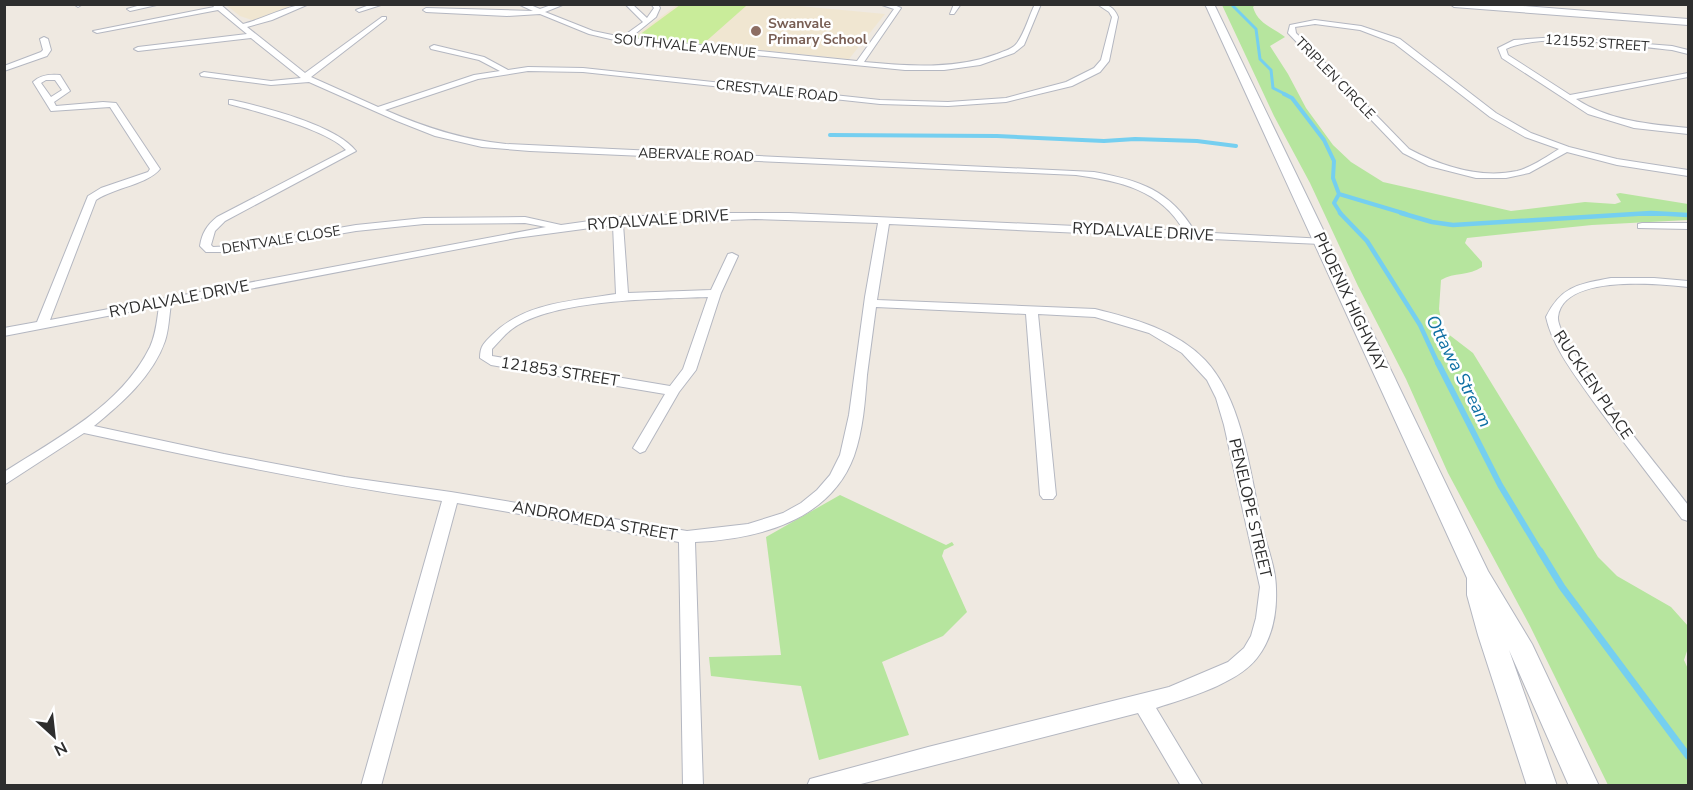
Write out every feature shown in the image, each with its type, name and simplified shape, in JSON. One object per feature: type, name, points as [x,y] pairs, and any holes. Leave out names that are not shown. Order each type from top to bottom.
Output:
[{"type":"main road","name":"PHOENIX HIGHWAY","points":[[1209,4],[1478,576],[1499,604],[1584,786]]},
{"type":"main road","points":[[1454,4],[1541,8],[1689,22]]},
{"type":"main road","name":"PHOENIX HIGHWAY","points":[[1198,10],[1220,28]]},
{"type":"main road","name":"PHOENIX HIGHWAY","points":[[1478,576],[1479,595],[1491,635],[1542,786]]},
{"type":"street","points":[[130,9],[158,4]]},
{"type":"street","points":[[241,27],[270,20],[306,4]]},
{"type":"street","points":[[359,10],[381,4]]},
{"type":"street","points":[[426,10],[507,14],[539,12],[562,4]]},
{"type":"street","points":[[628,4],[647,22]]},
{"type":"street","points":[[623,40],[656,13],[657,9],[654,4]]},
{"type":"street","points":[[859,63],[898,8],[882,4]]},
{"type":"street","points":[[952,13],[958,4]]},
{"type":"street","name":"SOUTHVALE AVENUE","points":[[523,5],[591,33],[623,40],[905,68],[944,68],[999,58],[1020,45],[1038,4]]},
{"type":"street","name":"CRESTVALE ROAD","points":[[379,109],[444,86],[505,71],[552,69],[583,70],[891,102],[948,104],[1006,100],[1069,84],[1084,78],[1105,61],[1115,17],[1112,11],[1100,4]]},
{"type":"street","points":[[97,31],[217,6]]},
{"type":"street","name":"ABERVALE ROAD","points":[[217,6],[252,36],[308,78],[442,135],[498,146],[1095,174],[1133,184],[1168,202],[1178,211],[1191,235]]},
{"type":"street","points":[[204,74],[270,83],[308,78],[384,18]]},
{"type":"street","name":"TRIPLEN CIRCLE","points":[[1566,149],[1531,168],[1507,175],[1466,173],[1425,161],[1406,151],[1292,33],[1292,26],[1304,22],[1324,23],[1374,31],[1391,37],[1504,122],[1528,135],[1566,149],[1617,162],[1689,173]]},
{"type":"street","points":[[138,50],[252,36]]},
{"type":"street","points":[[4,69],[44,54],[47,50],[44,39]]},
{"type":"street","name":"121552 STREET","points":[[1689,52],[1560,39],[1514,42],[1502,48],[1505,56],[1591,112],[1623,122],[1689,131]]},
{"type":"street","points":[[434,47],[493,61],[505,71]]},
{"type":"street","points":[[1567,98],[1689,75]]},
{"type":"street","points":[[42,325],[92,198],[104,190],[142,178],[155,170],[113,105],[54,109],[49,102]]},
{"type":"street","name":"DENTVALE CLOSE","points":[[232,102],[272,112],[305,125],[347,144],[351,151],[221,219],[214,224],[205,239],[205,246],[210,250],[234,249],[356,228],[424,221],[525,220],[562,227]]},
{"type":"street","name":"RYDALVALE DRIVE","points":[[4,332],[562,227],[618,220],[731,215],[1321,241]]},
{"type":"street","points":[[618,220],[622,297]]},
{"type":"street","name":"ANDROMEDA STREET","points":[[82,428],[334,480],[451,497],[687,537],[719,536],[760,527],[813,502],[835,480],[847,456],[856,416],[884,221]]},
{"type":"street","points":[[1642,226],[1689,226]]},
{"type":"street","points":[[640,448],[673,390],[688,370],[715,293],[732,256]]},
{"type":"street","name":"RUCKLEN PLACE","points":[[1689,284],[1656,280],[1600,283],[1578,289],[1565,296],[1555,307],[1551,319],[1556,335],[1567,352],[1626,435],[1689,515]]},
{"type":"street","name":"121853 STREET","points":[[673,390],[491,361],[486,358],[486,348],[499,333],[541,310],[622,297],[715,293]]},
{"type":"street","points":[[4,480],[82,428],[130,387],[157,345],[166,302]]},
{"type":"street","name":"PENELOPE STREET","points":[[818,786],[914,759],[1143,704],[1192,688],[1240,664],[1260,641],[1266,612],[1268,587],[1233,431],[1223,398],[1212,378],[1197,360],[1162,333],[1127,320],[1095,313],[871,303]]},
{"type":"street","points":[[1032,311],[1048,495]]},
{"type":"street","points":[[371,786],[451,497]]},
{"type":"street","points":[[687,537],[693,786]]},
{"type":"street","points":[[1143,704],[1193,786]]},
{"type":"shaded area","name":"Swanvale Primary School","points":[[778,4],[885,14],[849,59],[720,46],[720,43],[713,42],[707,45],[632,38],[677,5]]},
{"type":"shaded area","points":[[226,5],[298,5],[255,21],[240,16]]},
{"type":"green space","points":[[680,5],[746,6],[703,44],[635,38]]},
{"type":"green space","points":[[1222,5],[1255,5],[1253,7],[1258,17],[1285,37],[1270,46],[1306,108],[1333,145],[1351,162],[1383,182],[1511,211],[1585,202],[1615,204],[1621,202],[1616,194],[1620,193],[1688,204],[1688,220],[1592,225],[1467,238],[1465,243],[1482,262],[1482,267],[1441,280],[1439,309],[1443,330],[1473,353],[1598,557],[1617,576],[1671,607],[1688,626],[1688,648],[1684,660],[1688,669],[1688,785],[1608,785],[1530,626],[1448,473],[1406,379],[1358,286],[1310,183],[1274,116]]},
{"type":"green space","points":[[840,495],[946,545],[952,542],[954,545],[944,550],[942,556],[967,612],[943,636],[882,662],[909,735],[819,760],[801,686],[711,676],[709,657],[781,655],[766,537]]},
{"type":"waterway","name":"Ottawa Stream","points":[[1231,4],[1256,29],[1260,59],[1271,70],[1273,88],[1287,95]]},
{"type":"waterway","name":"Ottawa Stream","points":[[1284,94],[1292,98],[1324,140],[1334,161],[1333,178],[1339,194]]},
{"type":"waterway","points":[[830,135],[997,136],[1104,141],[1135,139],[1197,141],[1236,146]]},
{"type":"waterway","points":[[1339,194],[1406,214]]},
{"type":"waterway","name":"Ottawa Stream","points":[[1339,194],[1334,203],[1341,214]]},
{"type":"waterway","name":"Ottawa Stream","points":[[1340,213],[1367,241],[1420,325],[1438,364]]},
{"type":"waterway","points":[[1401,213],[1453,225],[1634,214]]},
{"type":"waterway","points":[[1630,214],[1634,214]]},
{"type":"waterway","points":[[1634,214],[1670,214]]},
{"type":"waterway","points":[[1634,214],[1670,214]]},
{"type":"waterway","points":[[1670,214],[1674,214]]},
{"type":"waterway","points":[[1670,214],[1688,215]]},
{"type":"waterway","name":"Ottawa Stream","points":[[1438,363],[1500,485],[1541,553]]},
{"type":"waterway","name":"Ottawa Stream","points":[[1540,551],[1562,587],[1688,756]]},
{"type":"place","name":"Swanvale Primary School","points":[[756,31]]}]
